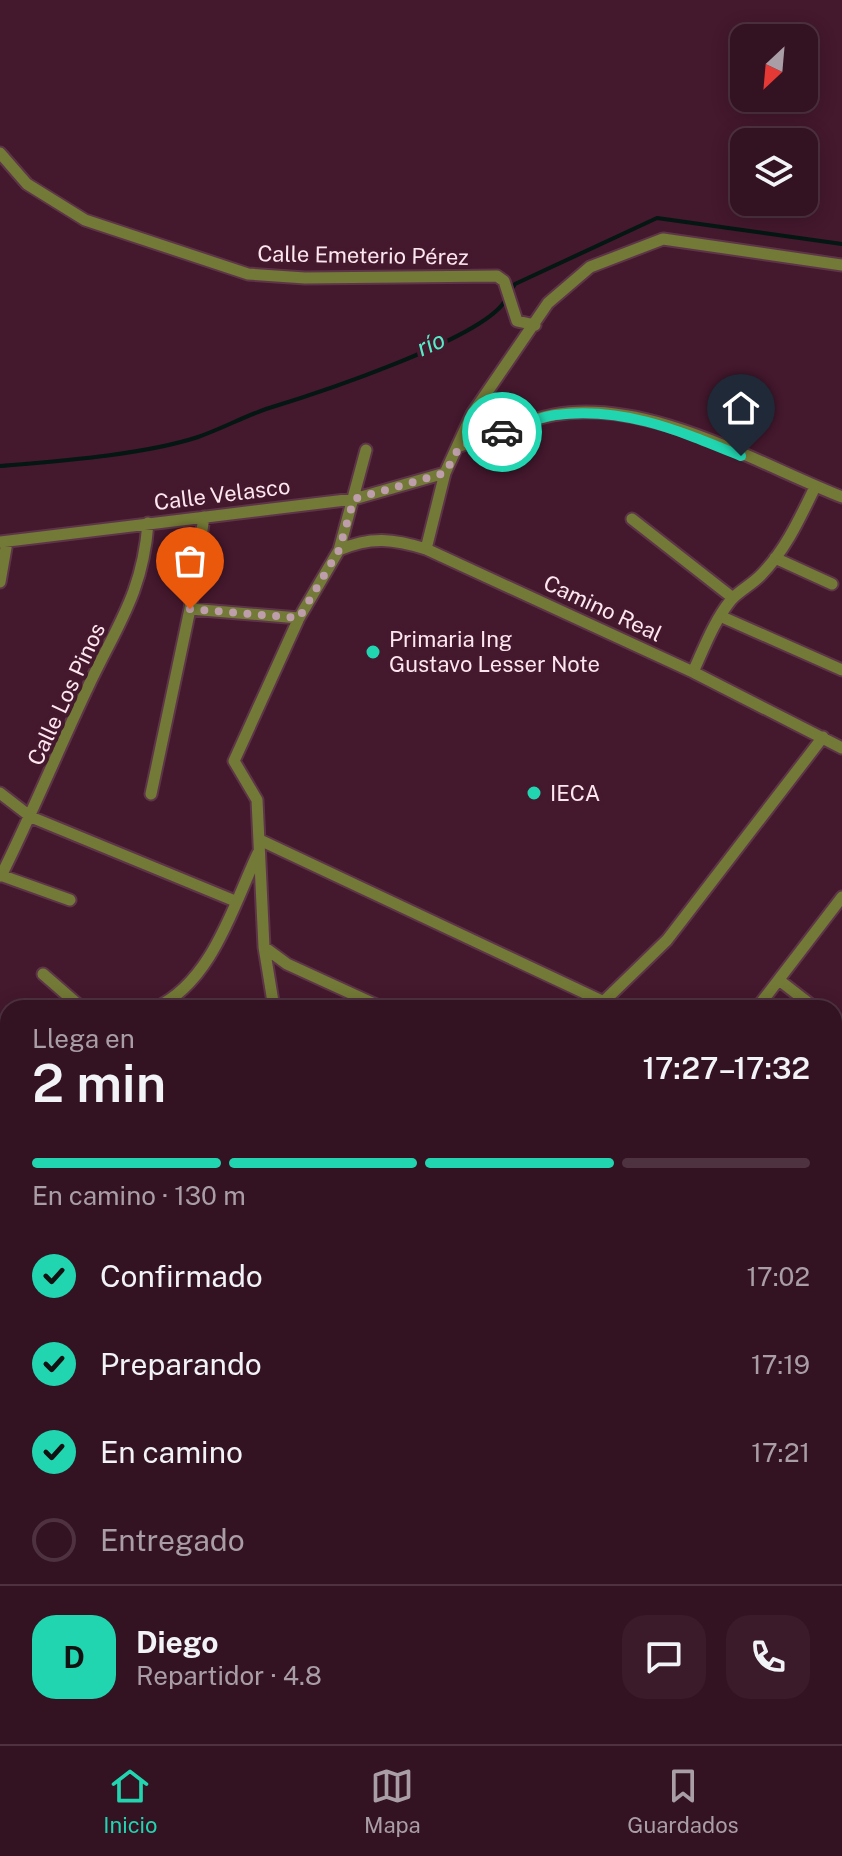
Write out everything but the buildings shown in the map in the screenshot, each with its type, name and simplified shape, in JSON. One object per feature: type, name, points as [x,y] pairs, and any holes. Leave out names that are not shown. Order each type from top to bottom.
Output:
[{"type":"street","name":"Calle Emeterio Pérez","points":[[0,153],[27,184],[52,202],[85,220],[142,242],[248,274],[305,278],[497,276],[504,281],[517,321],[535,325]]},
{"type":"street","points":[[426,549],[445,473],[460,446],[472,414],[548,303],[590,267],[663,239],[842,265]]},
{"type":"street","points":[[460,446],[552,415],[602,412],[667,425],[842,497]]},
{"type":"street","points":[[273,1000],[264,947],[257,800],[234,761],[299,618],[339,550],[366,450]]},
{"type":"street","name":"Calle Velasco","points":[[4,542],[354,499],[445,473]]},
{"type":"street","points":[[693,672],[720,616],[733,598],[759,577],[775,558],[791,536],[815,487]]},
{"type":"street","points":[[151,794],[190,609],[204,517]]},
{"type":"street","points":[[632,519],[733,598]]},
{"type":"street","name":"Calle Los Pinos","points":[[1,876],[31,817],[89,686],[133,602],[146,552],[148,523]]},
{"type":"street","name":"Camino Real","points":[[339,550],[358,542],[390,538],[426,549],[693,672],[842,748]]},
{"type":"street","points":[[0,582],[4,542]]},
{"type":"street","points":[[775,558],[832,584]]},
{"type":"street","points":[[190,609],[299,618]]},
{"type":"street","points":[[720,616],[842,670]]},
{"type":"street","points":[[605,1000],[667,940],[823,737]]},
{"type":"street","points":[[0,793],[31,817],[235,901]]},
{"type":"street","points":[[177,1000],[210,956],[260,845]]},
{"type":"street","points":[[260,845],[589,1000]]},
{"type":"street","points":[[1,876],[70,900]]},
{"type":"street","points":[[764,1000],[841,900]]},
{"type":"street","points":[[264,947],[287,964],[366,1000]]},
{"type":"street","points":[[270,980],[287,964]]},
{"type":"street","points":[[43,974],[73,1000]]},
{"type":"street","points":[[779,980],[805,1000]]},
{"type":"waterway","name":"río","points":[[510,292],[515,284],[657,218],[842,244]]},
{"type":"waterway","name":"río","points":[[0,466],[127,453],[198,437],[434,347],[467,331],[492,314],[506,299]]},
{"type":"way so far","points":[[190,609],[299,618],[339,550],[354,499],[445,473],[460,446],[502,432]]},
{"type":"place","name":"Primaria Ing Gustavo Lesser Note","points":[[373,652]]},
{"type":"place","name":"IECA","points":[[534,793]]},
{"type":"route","points":[[502,432],[552,415],[602,412],[667,425],[741,456]]}]
